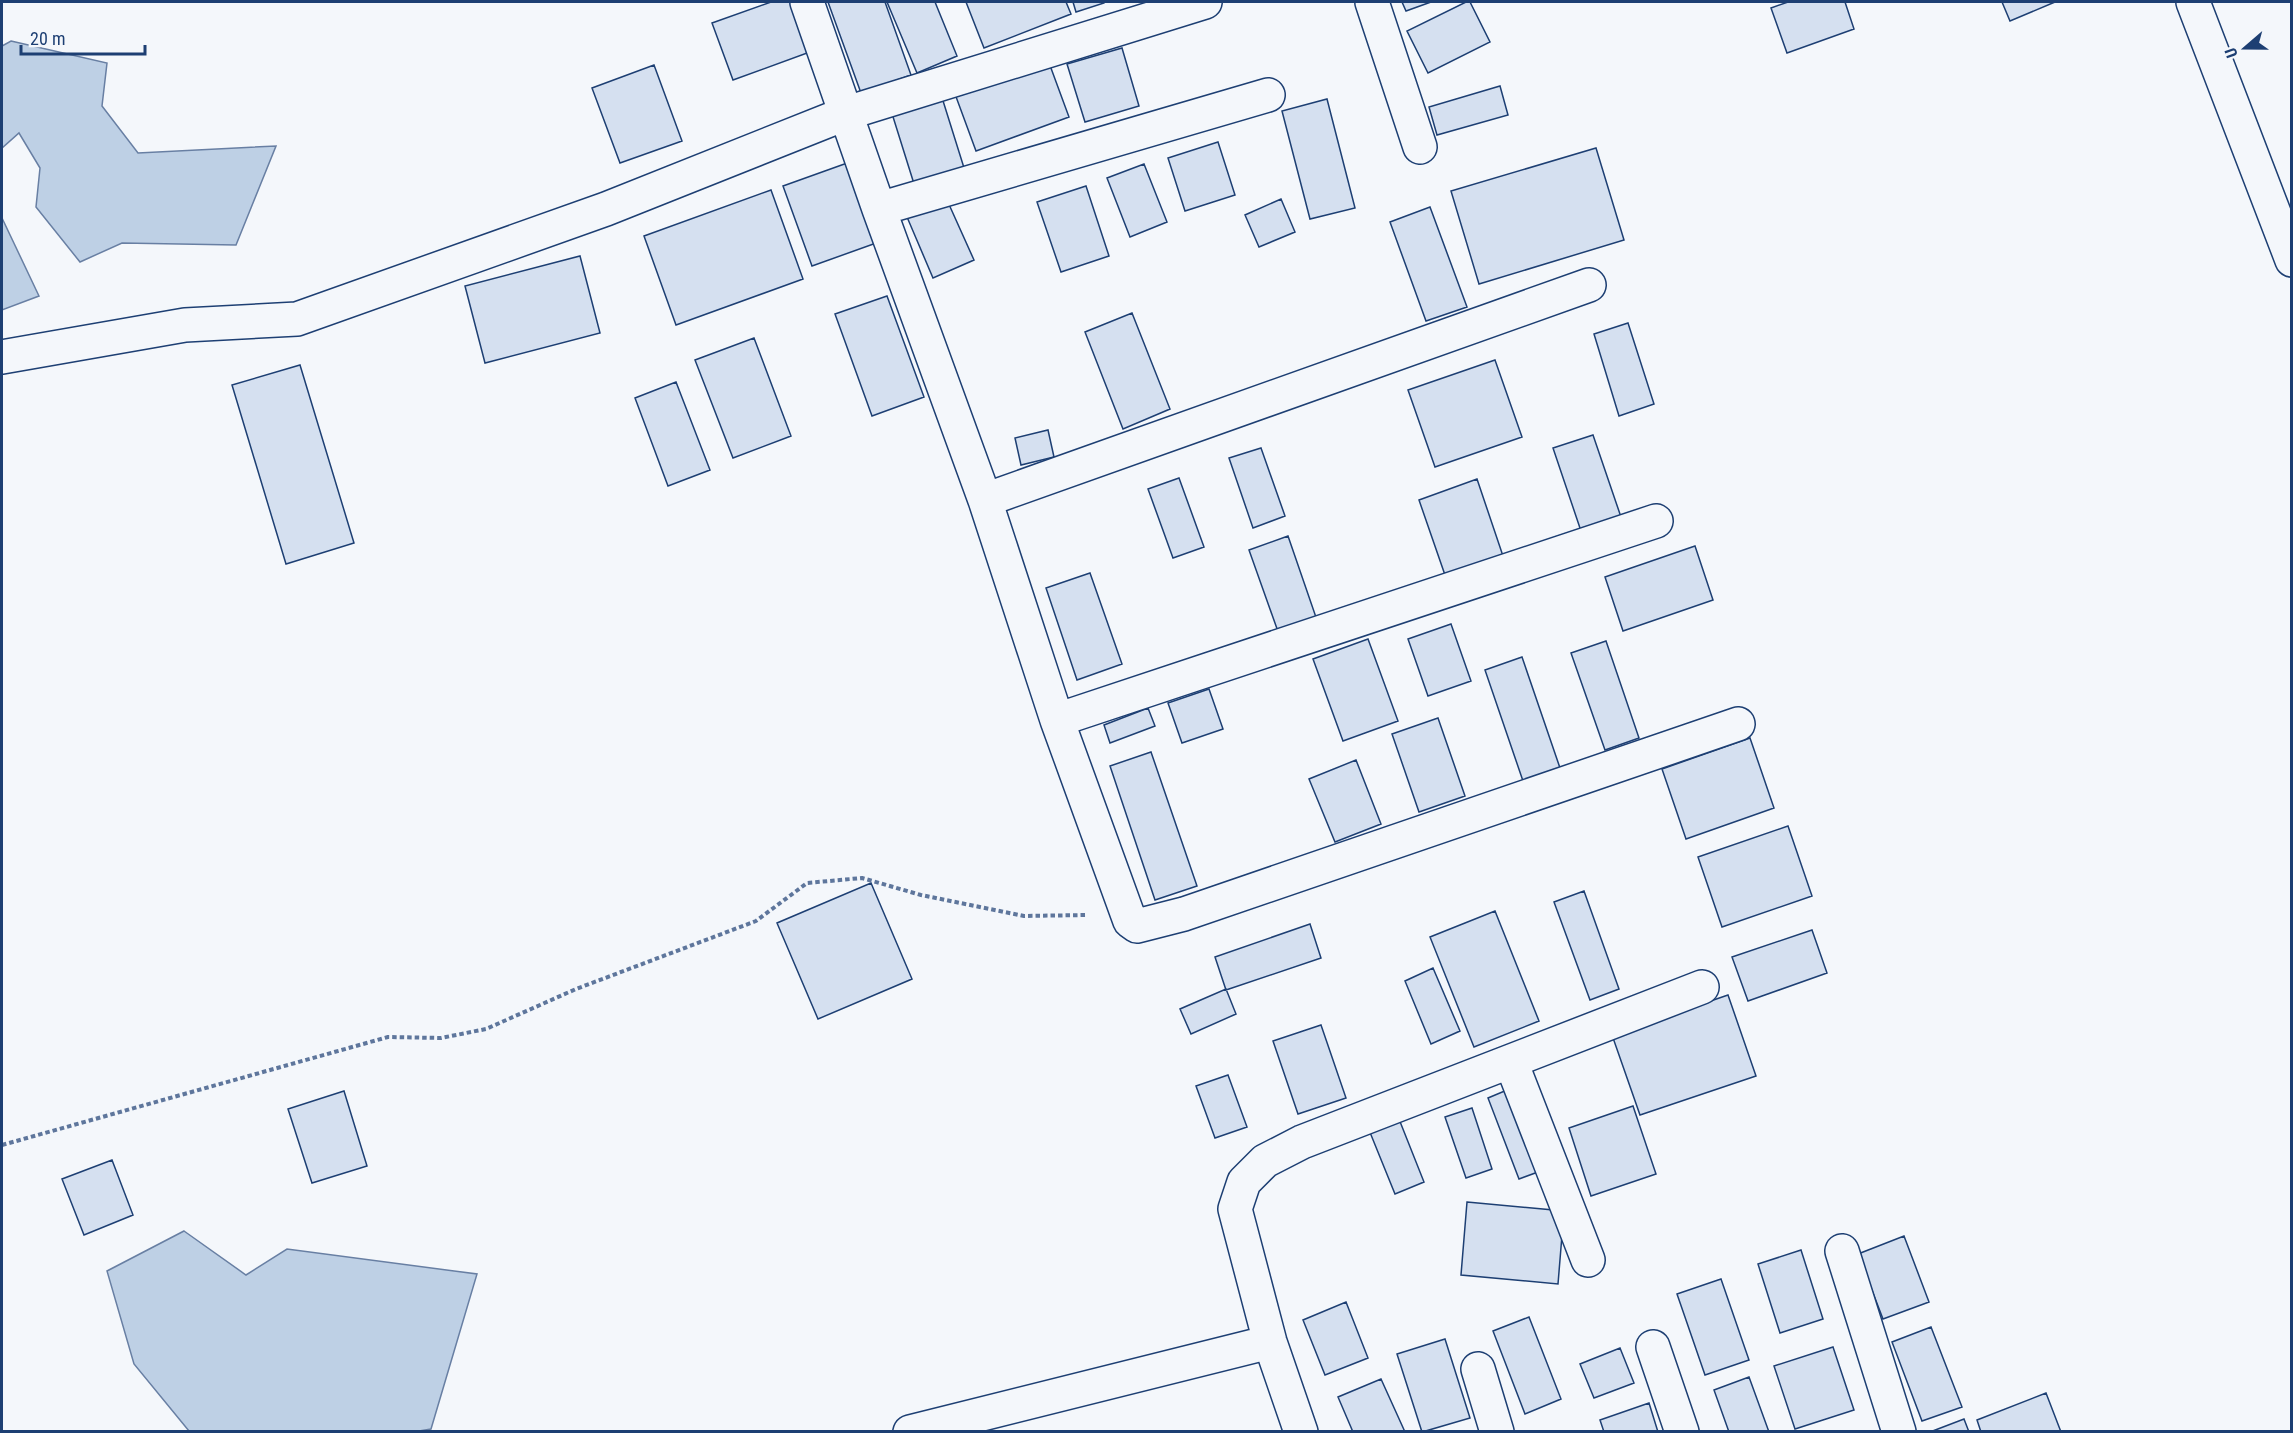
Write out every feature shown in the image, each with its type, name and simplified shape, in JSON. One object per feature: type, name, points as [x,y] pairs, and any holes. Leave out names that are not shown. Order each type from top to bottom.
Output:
[{"type":"street","points":[[807,2],[879,209],[985,500],[1057,720],[1130,921],[1137,926],[1184,914],[1738,724]]},
{"type":"street","points":[[2,357],[185,325],[297,320],[606,209],[847,113],[1205,2]]},
{"type":"street","points":[[1372,2],[1420,147]]},
{"type":"street","points":[[2193,2],[2292,260]]},
{"type":"street","points":[[879,209],[1268,95]]},
{"type":"street","points":[[985,500],[1589,285]]},
{"type":"street","points":[[1057,720],[1656,521]]},
{"type":"street","points":[[1301,1431],[1270,1342],[1235,1209],[1244,1182],[1265,1161],[1302,1142],[1702,987]]},
{"type":"street","points":[[1511,1062],[1588,1260]]},
{"type":"street","points":[[1842,1251],[1899,1431]]},
{"type":"street","points":[[910,1431],[1270,1342]]},
{"type":"street","points":[[1653,1347],[1682,1431]]},
{"type":"street","points":[[1478,1369],[1497,1431]]},
{"type":"path","points":[[2,1145],[388,1037],[441,1038],[486,1029],[576,989],[756,921],[807,882],[862,878],[921,895],[1024,916],[1129,914]]},
{"type":"water","points":[[11,41],[107,63],[102,106],[138,153],[276,146],[236,245],[122,243],[80,262],[36,207],[40,168],[19,133],[2,148],[2,46]]},
{"type":"water","points":[[2,218],[39,296],[2,310]]},
{"type":"water","points":[[184,1231],[246,1275],[287,1249],[477,1274],[431,1429],[413,1432],[189,1431],[134,1364],[107,1271]]},
{"type":"building","points":[[771,2],[801,2],[818,49],[733,80],[712,23]]},
{"type":"building","points":[[828,2],[885,2],[911,75],[861,93]]},
{"type":"building","points":[[887,2],[935,2],[957,56],[917,73]]},
{"type":"building","points":[[966,2],[1066,2],[1071,14],[984,48]]},
{"type":"building","points":[[1073,2],[1104,2],[1104,3],[1076,12]]},
{"type":"building","points":[[1402,2],[1431,2],[1406,11]]},
{"type":"building","points":[[1470,2],[1490,42],[1428,73],[1407,31]]},
{"type":"building","points":[[1788,2],[1845,2],[1854,29],[1787,53],[1771,8]]},
{"type":"building","points":[[2002,2],[2055,2],[2010,21]]},
{"type":"building","points":[[1122,48],[1139,106],[1085,122],[1067,64]]},
{"type":"building","points":[[1048,60],[1069,117],[976,151],[955,94]]},
{"type":"building","points":[[654,65],[682,141],[620,163],[592,88]]},
{"type":"building","points":[[1500,86],[1508,115],[1437,135],[1429,107]]},
{"type":"building","points":[[939,88],[965,171],[915,187],[889,104]]},
{"type":"building","points":[[1327,99],[1355,208],[1310,219],[1282,111]]},
{"type":"building","points":[[1218,142],[1235,195],[1185,211],[1168,158]]},
{"type":"building","points":[[1596,148],[1624,240],[1479,284],[1451,191]]},
{"type":"building","points":[[850,162],[879,242],[812,266],[783,186]]},
{"type":"building","points":[[1144,164],[1167,222],[1130,237],[1107,178]]},
{"type":"building","points":[[1086,186],[1109,256],[1061,272],[1037,202]]},
{"type":"building","points":[[771,190],[803,279],[676,325],[644,236]]},
{"type":"building","points":[[1281,199],[1295,232],[1259,247],[1245,215]]},
{"type":"building","points":[[947,200],[974,260],[933,278],[907,217]]},
{"type":"building","points":[[1430,207],[1467,307],[1426,321],[1390,222]]},
{"type":"building","points":[[580,256],[600,333],[485,363],[465,286]]},
{"type":"building","points":[[887,296],[924,397],[872,416],[835,314]]},
{"type":"building","points":[[1132,313],[1170,409],[1123,429],[1085,332]]},
{"type":"building","points":[[1628,323],[1654,404],[1619,416],[1594,334]]},
{"type":"building","points":[[754,338],[791,436],[733,458],[695,360]]},
{"type":"building","points":[[1495,360],[1522,437],[1435,467],[1408,390]]},
{"type":"building","points":[[300,365],[354,543],[286,564],[232,385]]},
{"type":"building","points":[[676,382],[710,470],[668,486],[635,398]]},
{"type":"building","points":[[1048,430],[1054,457],[1021,465],[1015,438]]},
{"type":"building","points":[[1593,435],[1622,520],[1582,534],[1553,448]]},
{"type":"building","points":[[1261,448],[1285,516],[1253,528],[1229,458]]},
{"type":"building","points":[[1179,478],[1204,547],[1173,558],[1148,489]]},
{"type":"building","points":[[1477,479],[1503,556],[1445,575],[1419,500]]},
{"type":"building","points":[[1288,536],[1319,626],[1281,640],[1249,550]]},
{"type":"building","points":[[1695,546],[1713,600],[1623,631],[1605,577]]},
{"type":"building","points":[[1090,573],[1122,664],[1077,680],[1046,588]]},
{"type":"building","points":[[1451,624],[1471,681],[1428,696],[1408,639]]},
{"type":"building","points":[[1368,639],[1398,721],[1343,741],[1313,659]]},
{"type":"building","points":[[1606,641],[1639,738],[1605,750],[1571,653]]},
{"type":"building","points":[[1522,657],[1560,768],[1523,781],[1485,670]]},
{"type":"building","points":[[1209,689],[1223,729],[1182,743],[1168,703]]},
{"type":"building","points":[[1148,708],[1155,726],[1110,743],[1104,725]]},
{"type":"building","points":[[1438,718],[1465,796],[1419,812],[1392,734]]},
{"type":"building","points":[[1750,738],[1774,808],[1686,839],[1662,769]]},
{"type":"building","points":[[1151,752],[1197,886],[1155,900],[1110,766]]},
{"type":"building","points":[[1356,760],[1381,824],[1335,842],[1309,779]]},
{"type":"building","points":[[1788,826],[1812,896],[1722,927],[1698,857]]},
{"type":"building","points":[[871,883],[912,979],[818,1019],[777,923]]},
{"type":"building","points":[[1584,891],[1619,989],[1590,1000],[1554,902]]},
{"type":"building","points":[[1495,911],[1539,1021],[1474,1047],[1430,937]]},
{"type":"building","points":[[1310,924],[1321,958],[1226,990],[1215,957]]},
{"type":"building","points":[[1812,930],[1827,973],[1748,1001],[1732,957]]},
{"type":"building","points":[[1433,968],[1460,1031],[1431,1044],[1405,981]]},
{"type":"building","points":[[1226,989],[1236,1014],[1191,1034],[1180,1009]]},
{"type":"building","points":[[1728,995],[1756,1076],[1640,1115],[1612,1035]]},
{"type":"building","points":[[1321,1025],[1346,1098],[1298,1114],[1273,1041]]},
{"type":"building","points":[[1228,1075],[1247,1127],[1215,1138],[1196,1086]]},
{"type":"building","points":[[1507,1090],[1538,1172],[1519,1179],[1488,1098]]},
{"type":"building","points":[[344,1091],[367,1166],[312,1183],[288,1109]]},
{"type":"building","points":[[1633,1106],[1656,1174],[1591,1196],[1569,1128]]},
{"type":"building","points":[[1472,1108],[1492,1169],[1466,1178],[1445,1117]]},
{"type":"building","points":[[1397,1114],[1424,1182],[1395,1194],[1367,1125]]},
{"type":"building","points":[[112,1160],[133,1215],[84,1235],[62,1179]]},
{"type":"building","points":[[1467,1202],[1564,1211],[1558,1284],[1461,1275]]},
{"type":"building","points":[[1904,1236],[1929,1302],[1883,1319],[1858,1254]]},
{"type":"building","points":[[1801,1250],[1823,1319],[1780,1333],[1758,1264]]},
{"type":"building","points":[[1721,1279],[1749,1360],[1705,1375],[1677,1294]]},
{"type":"building","points":[[1346,1302],[1368,1358],[1325,1375],[1303,1320]]},
{"type":"building","points":[[1529,1317],[1561,1399],[1525,1414],[1493,1331]]},
{"type":"building","points":[[1931,1327],[1962,1407],[1922,1421],[1892,1342]]},
{"type":"building","points":[[1445,1339],[1470,1418],[1422,1432],[1397,1354]]},
{"type":"building","points":[[1833,1347],[1854,1410],[1795,1429],[1774,1366]]},
{"type":"building","points":[[1620,1348],[1634,1383],[1594,1398],[1580,1364]]},
{"type":"building","points":[[1749,1377],[1769,1432],[1729,1432],[1714,1390]]},
{"type":"building","points":[[1381,1379],[1405,1432],[1353,1432],[1338,1397]]},
{"type":"building","points":[[2046,1393],[2061,1432],[1981,1432],[1977,1420]]},
{"type":"building","points":[[1649,1403],[1658,1432],[1604,1432],[1600,1420]]},
{"type":"building","points":[[1964,1419],[1969,1432],[1930,1432]]}]
